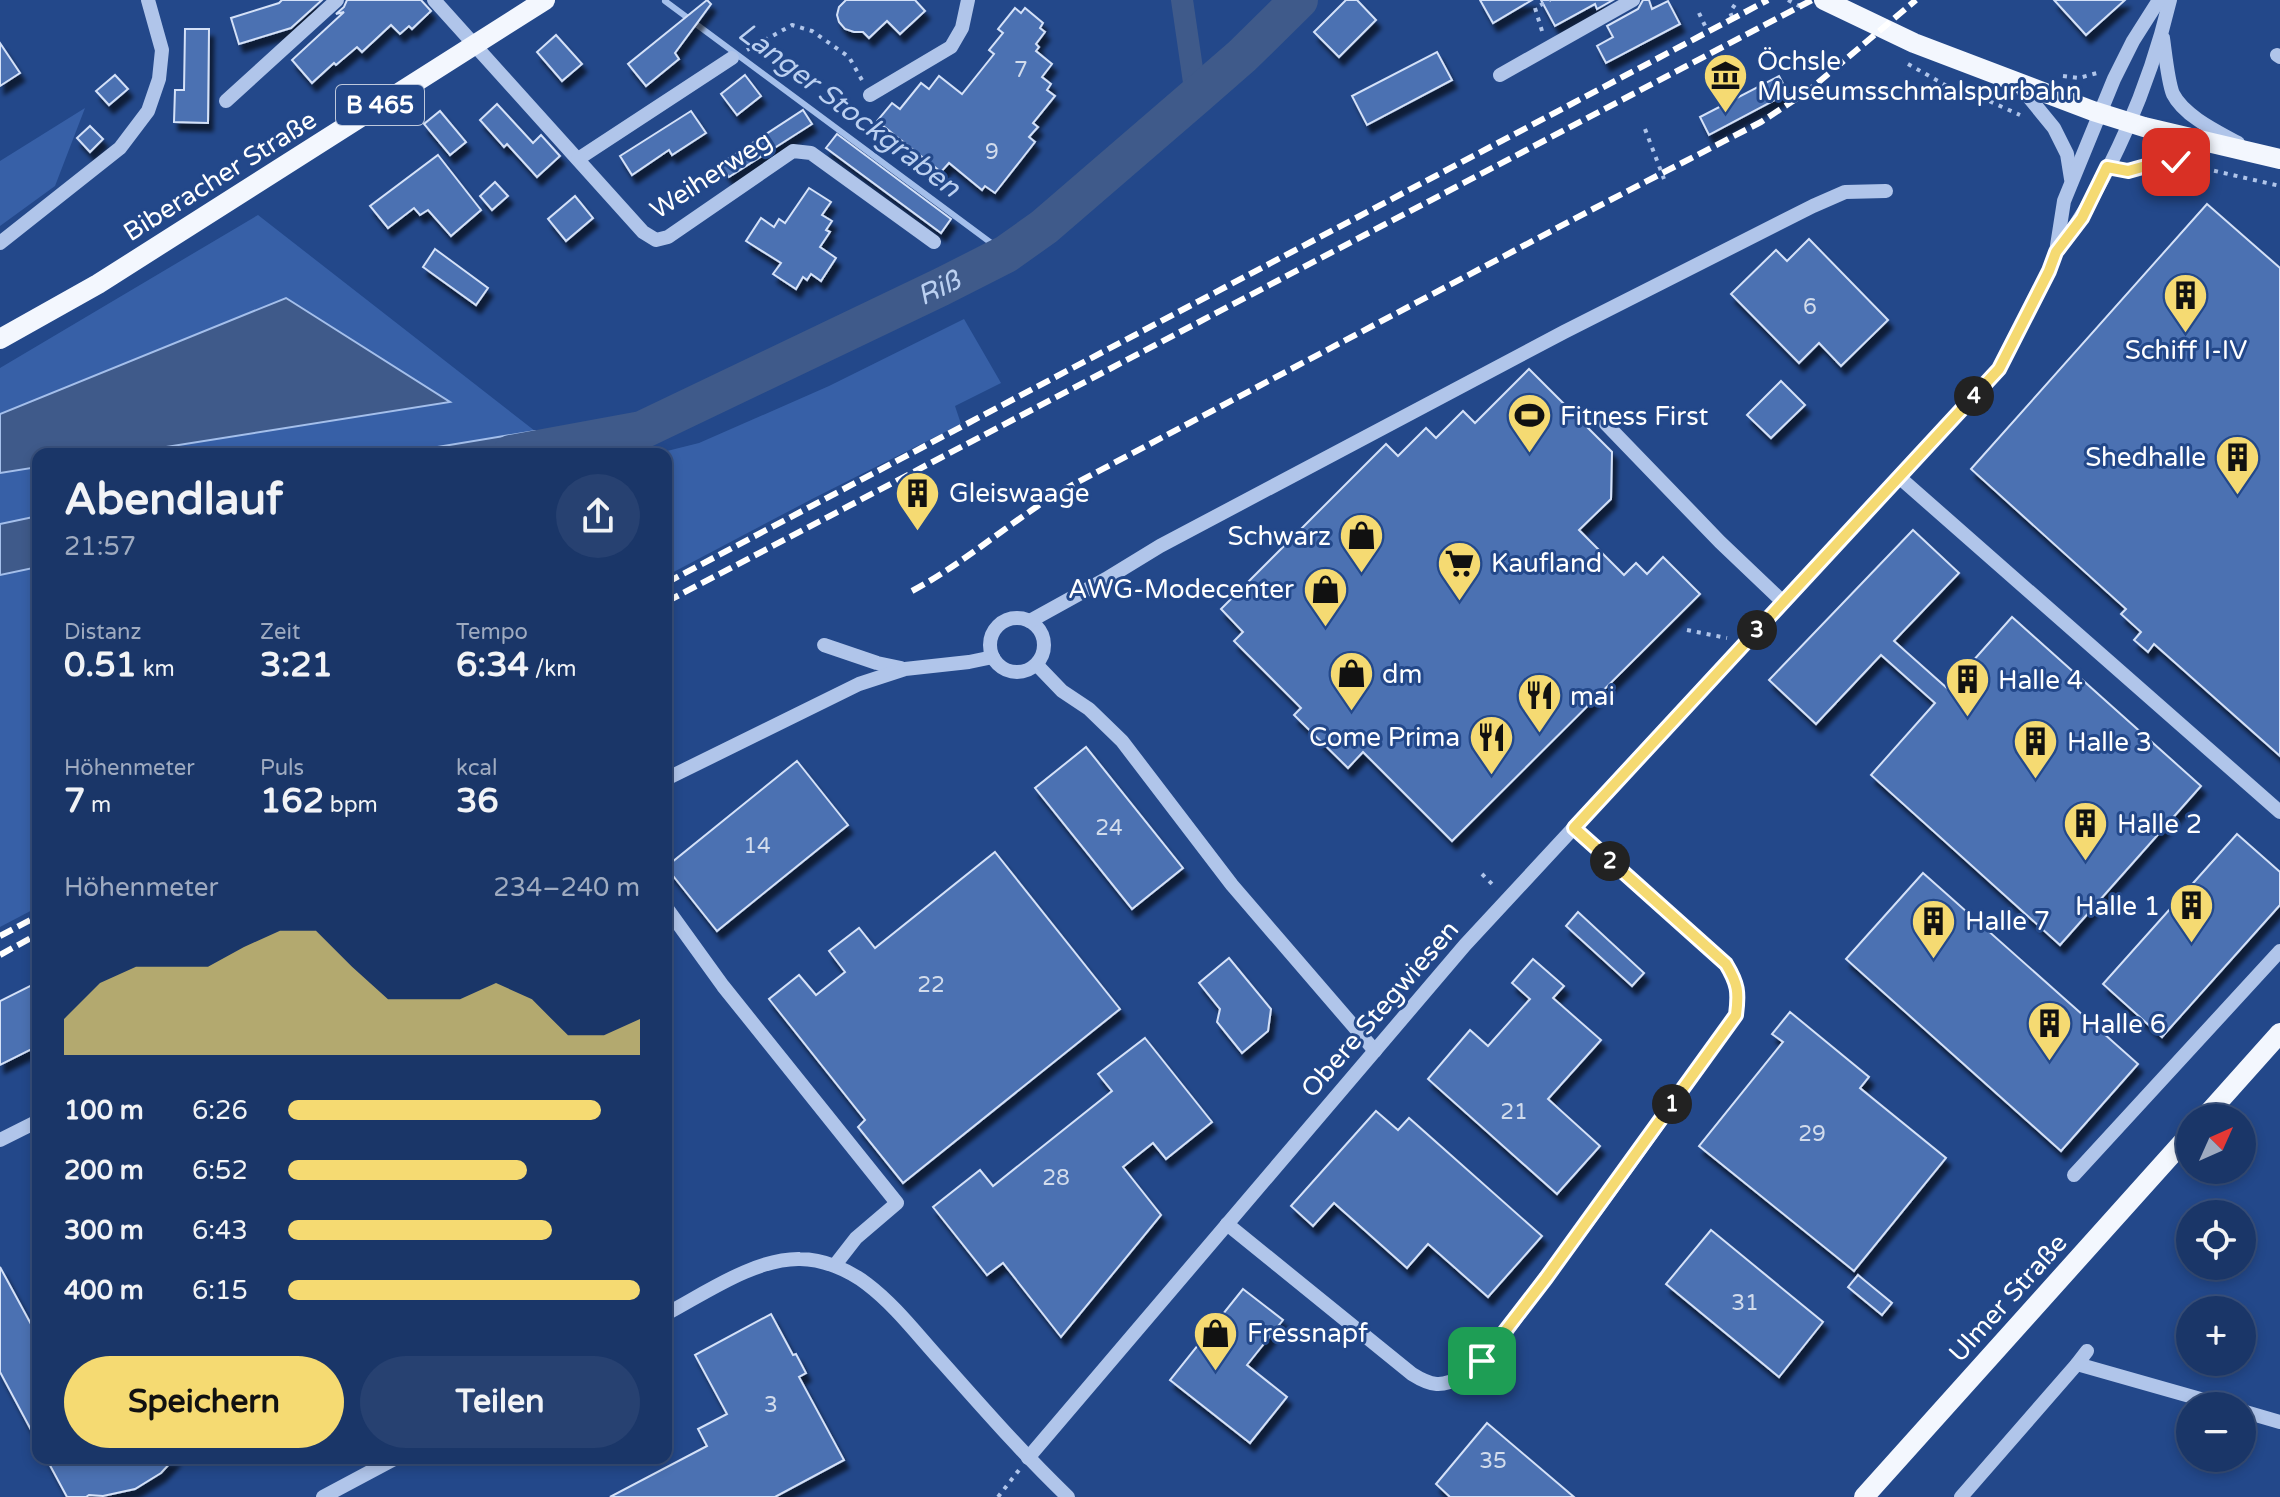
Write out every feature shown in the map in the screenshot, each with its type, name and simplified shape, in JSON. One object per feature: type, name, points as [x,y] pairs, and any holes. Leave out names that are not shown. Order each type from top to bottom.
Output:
[{"type":"main road","name":"Biberacher Straße","points":[[0,339],[98,284],[545,0]]},
{"type":"main road","points":[[1824,0],[1914,43],[2100,113],[2280,159]]},
{"type":"main road","points":[[2217,1104],[2280,1033]]},
{"type":"main road","name":"Ulmer Straße","points":[[1864,1497],[2176,1150]]},
{"type":"street","points":[[0,243],[120,148],[148,111],[159,79],[162,50],[148,0]]},
{"type":"street","points":[[226,101],[337,0]]},
{"type":"street","name":"Weiherweg","points":[[434,0],[643,232],[656,240],[668,237],[793,151],[811,153],[934,242]]},
{"type":"street","points":[[870,95],[951,47],[962,28],[968,0]]},
{"type":"street","points":[[1500,75],[1633,0]]},
{"type":"street","name":"Obere Stegwiesen","points":[[1028,1458],[1465,945],[1999,369],[2049,271],[2056,252],[2064,201],[2100,113],[2133,41],[2159,0]]},
{"type":"street","name":"Obere Stegwiesen","points":[[2056,252],[2082,218],[2129,122],[2162,34],[2170,0]]},
{"type":"street","points":[[2162,34],[2173,94],[2207,126],[2256,153]]},
{"type":"street","points":[[578,159],[732,58]]},
{"type":"street","name":"Obere Stegwiesen","points":[[2018,83],[2054,128],[2067,154],[2071,182]]},
{"type":"street","points":[[1030,621],[1173,539],[1744,240],[1845,192],[1886,191]]},
{"type":"street","points":[[1606,424],[1783,602]]},
{"type":"street","points":[[1899,477],[2280,812]]},
{"type":"street","points":[[1017,618],[1030,621],[1042,633],[1044,641],[1045,650],[1037,665],[1025,672],[1012,672],[1000,667],[993,657],[990,643],[994,631],[1004,621],[1017,618]]},
{"type":"street","points":[[824,645],[905,669]]},
{"type":"street","points":[[672,776],[859,684],[905,669],[993,657]]},
{"type":"street","points":[[1037,665],[1062,691],[1089,709],[1122,741],[1232,885],[1375,1051]]},
{"type":"street","points":[[1227,1224],[1426,1383],[1446,1384],[1482,1361],[1546,1278],[1736,1015],[1736,980],[1726,964],[1574,828]]},
{"type":"street","points":[[672,915],[723,986],[897,1203],[856,1238],[835,1265]]},
{"type":"street","points":[[2074,1175],[2280,951]]},
{"type":"street","points":[[0,1140],[32,1124]]},
{"type":"street","points":[[672,1311],[744,1273],[779,1260],[802,1258],[835,1265],[867,1284],[901,1316],[1028,1458],[1068,1497]]},
{"type":"street","points":[[1961,1497],[2087,1351]]},
{"type":"street","points":[[2077,1364],[2176,1392]]},
{"type":"street","points":[[2256,1415],[2280,1422]]},
{"type":"street","points":[[323,1497],[385,1464]]},
{"type":"path","points":[[1548,49],[1535,8],[1550,0]]},
{"type":"path","points":[[1732,17],[1730,12],[1738,0]]},
{"type":"path","points":[[1699,13],[1707,30]]},
{"type":"path","points":[[760,43],[792,25],[812,31],[849,57],[870,95]]},
{"type":"path","points":[[1901,60],[1947,86],[2024,118]]},
{"type":"path","points":[[1645,129],[1664,179]]},
{"type":"path","points":[[2107,167],[2128,171],[2176,162],[2280,186]]},
{"type":"path","points":[[1687,630],[1746,642]]},
{"type":"path","points":[[998,1497],[1028,1458]]},
{"type":"shaded area","points":[[85,108],[55,186],[0,226],[0,161]]},
{"type":"shaded area","points":[[258,215],[535,431],[432,448],[160,448],[449,402],[286,298],[0,414],[0,368]]},
{"type":"shaded area","points":[[286,298],[450,402],[160,448],[32,448],[32,468],[0,473],[0,414]]},
{"type":"shaded area","points":[[964,319],[1001,383],[955,406],[961,424],[672,573],[672,450],[699,443],[829,386]]},
{"type":"shaded area","points":[[535,431],[551,448],[432,448]]},
{"type":"shaded area","points":[[32,468],[32,517],[0,524],[0,473]]},
{"type":"shaded area","points":[[32,517],[32,568],[0,575],[0,524]]},
{"type":"shaded area","points":[[32,568],[32,910],[0,927],[0,575]]},
{"type":"building","points":[[282,0],[322,0],[291,28],[239,44],[231,18]]},
{"type":"building","points":[[347,0],[421,0],[431,11],[412,29],[409,26],[400,34],[391,25],[362,52],[357,47],[312,83],[292,60],[344,12],[336,14]]},
{"type":"building","points":[[707,0],[711,4],[675,53],[679,59],[646,86],[628,64]]},
{"type":"building","points":[[846,0],[915,0],[925,11],[900,34],[887,21],[869,38],[863,32],[845,29],[839,22],[839,7]]},
{"type":"building","points":[[1346,0],[1357,0],[1376,20],[1339,57],[1314,32]]},
{"type":"building","points":[[1480,0],[1532,0],[1493,23]]},
{"type":"building","points":[[1541,0],[1613,0],[1597,9],[1595,4],[1555,26]]},
{"type":"building","points":[[1643,0],[1649,0],[1652,9],[1668,1],[1680,24],[1606,63],[1597,46],[1613,37],[1607,26],[1638,9]]},
{"type":"building","points":[[2054,0],[2125,0],[2086,35]]},
{"type":"building","points":[[1015,8],[1021,13],[1025,8],[1043,23],[1040,28],[1045,32],[1036,44],[1039,47],[1036,51],[1052,64],[1042,77],[1051,84],[1047,90],[1055,96],[1033,123],[1038,127],[1029,137],[1035,142],[995,193],[985,186],[982,190],[949,163],[941,172],[877,121],[892,103],[900,109],[921,83],[929,89],[939,76],[962,94],[994,54],[989,50],[1003,33],[998,29]]},
{"type":"building","points":[[185,29],[209,29],[208,123],[174,122],[175,90],[184,90]]},
{"type":"building","points":[[556,35],[582,64],[562,81],[537,52]]},
{"type":"building","points":[[0,43],[20,73],[0,86]]},
{"type":"building","points":[[1437,52],[1452,80],[1367,125],[1352,96]]},
{"type":"building","points":[[115,75],[128,89],[109,105],[96,91]]},
{"type":"building","points":[[745,75],[761,96],[737,115],[721,94]]},
{"type":"building","points":[[1779,76],[1788,93],[1709,135],[1700,117]]},
{"type":"building","points":[[497,104],[533,143],[541,135],[560,156],[537,177],[480,120]]},
{"type":"building","points":[[803,110],[812,124],[729,177],[720,164]]},
{"type":"building","points":[[440,111],[466,142],[450,155],[424,124]]},
{"type":"building","points":[[691,111],[706,133],[672,155],[669,150],[632,175],[620,156]]},
{"type":"building","points":[[90,126],[103,139],[90,152],[77,138]]},
{"type":"building","points":[[837,134],[951,219],[941,233],[826,148]]},
{"type":"building","points":[[438,155],[481,210],[451,236],[428,210],[420,215],[414,208],[388,228],[370,206]]},
{"type":"building","points":[[495,182],[508,196],[492,210],[480,196]]},
{"type":"building","points":[[809,188],[831,202],[822,215],[832,221],[826,230],[830,232],[820,247],[836,258],[821,281],[811,274],[807,280],[803,277],[796,289],[773,274],[781,263],[746,241],[761,218],[774,227],[779,219],[785,223]]},
{"type":"building","points":[[575,196],[593,218],[566,241],[548,219]]},
{"type":"building","name":"Schiff I-IV","points":[[2207,204],[2280,268],[2280,756],[2154,644],[2148,652],[2134,640],[2141,632],[2121,614],[2126,609],[1971,469]]},
{"type":"building","points":[[1809,239],[1888,320],[1841,366],[1819,343],[1799,363],[1731,294],[1776,250],[1787,261]]},
{"type":"building","points":[[435,249],[488,288],[476,305],[423,267]]},
{"type":"building","name":"Kaufland","points":[[1529,369],[1612,452],[1611,499],[1579,530],[1624,575],[1636,563],[1647,574],[1663,557],[1700,594],[1452,841],[1363,752],[1348,768],[1294,715],[1301,708],[1234,641],[1243,632],[1221,609],[1386,444],[1398,456],[1426,428],[1436,438],[1463,411],[1475,423]]},
{"type":"building","points":[[1781,381],[1805,405],[1771,438],[1747,415]]},
{"type":"building","points":[[1913,530],[1959,573],[1894,641],[1948,689],[2012,617],[2201,786],[2060,945],[1871,775],[1935,703],[1881,655],[1816,724],[1769,680]]},
{"type":"building","points":[[1086,747],[1183,868],[1132,909],[1035,788]]},
{"type":"building","points":[[797,761],[848,825],[717,931],[672,875],[672,862]]},
{"type":"building","name":"Halle 1","points":[[2237,834],[2280,872],[2280,905],[2162,1037],[2103,984]]},
{"type":"building","points":[[995,852],[1120,1009],[903,1183],[858,1127],[865,1120],[769,999],[799,975],[816,995],[845,972],[829,951],[859,928],[875,948]]},
{"type":"building","points":[[1923,873],[2138,1064],[2061,1151],[1846,959]]},
{"type":"building","points":[[1578,912],[1644,973],[1632,986],[1566,926]]},
{"type":"building","points":[[1229,958],[1271,1009],[1268,1031],[1242,1053],[1217,1022],[1220,1009],[1199,983]]},
{"type":"building","points":[[1533,959],[1564,986],[1553,998],[1601,1040],[1548,1099],[1600,1146],[1557,1194],[1428,1079],[1470,1030],[1488,1046],[1530,999],[1512,983]]},
{"type":"building","points":[[32,985],[32,1049],[0,1065],[0,1001]]},
{"type":"building","points":[[1790,1012],[1869,1077],[1860,1088],[1946,1158],[1854,1271],[1699,1146],[1783,1042],[1772,1034]]},
{"type":"building","points":[[1145,1038],[1212,1122],[1166,1159],[1153,1143],[1123,1167],[1161,1215],[1061,1337],[1003,1263],[987,1275],[933,1207],[980,1170],[993,1186],[1112,1091],[1098,1074]]},
{"type":"building","points":[[1376,1111],[1398,1130],[1409,1118],[1542,1236],[1488,1297],[1428,1244],[1407,1268],[1334,1203],[1313,1226],[1291,1206]]},
{"type":"building","points":[[1711,1230],[1823,1322],[1779,1377],[1666,1284]]},
{"type":"building","points":[[0,1267],[32,1326],[32,1432],[0,1372]]},
{"type":"building","points":[[1858,1275],[1892,1303],[1882,1315],[1848,1287]]},
{"type":"building","name":"Fressnapf","points":[[1243,1289],[1283,1320],[1247,1365],[1287,1397],[1250,1443],[1170,1380]]},
{"type":"building","points":[[771,1314],[806,1373],[799,1377],[844,1460],[775,1497],[610,1497],[707,1446],[698,1429],[727,1414],[695,1355]]},
{"type":"building","points":[[1487,1423],[1574,1497],[1450,1497],[1436,1484]]},
{"type":"building","points":[[49,1464],[169,1464],[135,1489],[103,1496],[67,1497]]},
{"type":"waterway","points":[[1182,0],[1196,96]]},
{"type":"waterway","name":"Riß","points":[[544,448],[642,430],[1006,254],[1044,227],[1196,96],[1299,0]]},
{"type":"waterway","name":"Langer Stockgraben","points":[[665,1],[1006,254]]},
{"type":"railway","points":[[672,580],[1768,0]]},
{"type":"railway","points":[[672,599],[1812,0]]},
{"type":"railway","points":[[912,591],[1063,490],[1761,122],[1808,91],[1916,0]]},
{"type":"railway","points":[[0,936],[32,919]]},
{"type":"railway","points":[[0,955],[32,937]]},
{"type":"place","name":"Öchsle Museumsschmalspurbahn","points":[[1726,115]]},
{"type":"place","name":"Schiff I-IV","points":[[2186,334]]},
{"type":"place","name":"Fitness First","points":[[1529,455]]},
{"type":"place","name":"Shedhalle","points":[[2237,496]]},
{"type":"place","name":"Gleiswaage","points":[[918,532]]},
{"type":"place","name":"Schwarz","points":[[1362,575]]},
{"type":"place","name":"Kaufland","points":[[1460,602]]},
{"type":"place","name":"AWG-Modecenter","points":[[1325,628]]},
{"type":"place","name":"dm","points":[[1351,713]]},
{"type":"place","name":"Halle 4","points":[[1967,719]]},
{"type":"place","name":"mai","points":[[1539,735]]},
{"type":"place","name":"Come Prima","points":[[1491,776]]},
{"type":"place","name":"Halle 3","points":[[2036,781]]},
{"type":"place","name":"Halle 2","points":[[2086,863]]},
{"type":"place","name":"Halle 1","points":[[2191,945]]},
{"type":"place","name":"Halle 7","points":[[1934,960]]},
{"type":"place","name":"Halle 6","points":[[2050,1063]]},
{"type":"place","name":"Fressnapf","points":[[1216,1372]]},
{"type":"route","points":[[1482,1361],[1546,1278],[1736,1015],[1736,980],[1726,964],[1574,828],[1999,369],[2056,252],[2082,218],[2107,167],[2128,171],[2176,162]]}]
